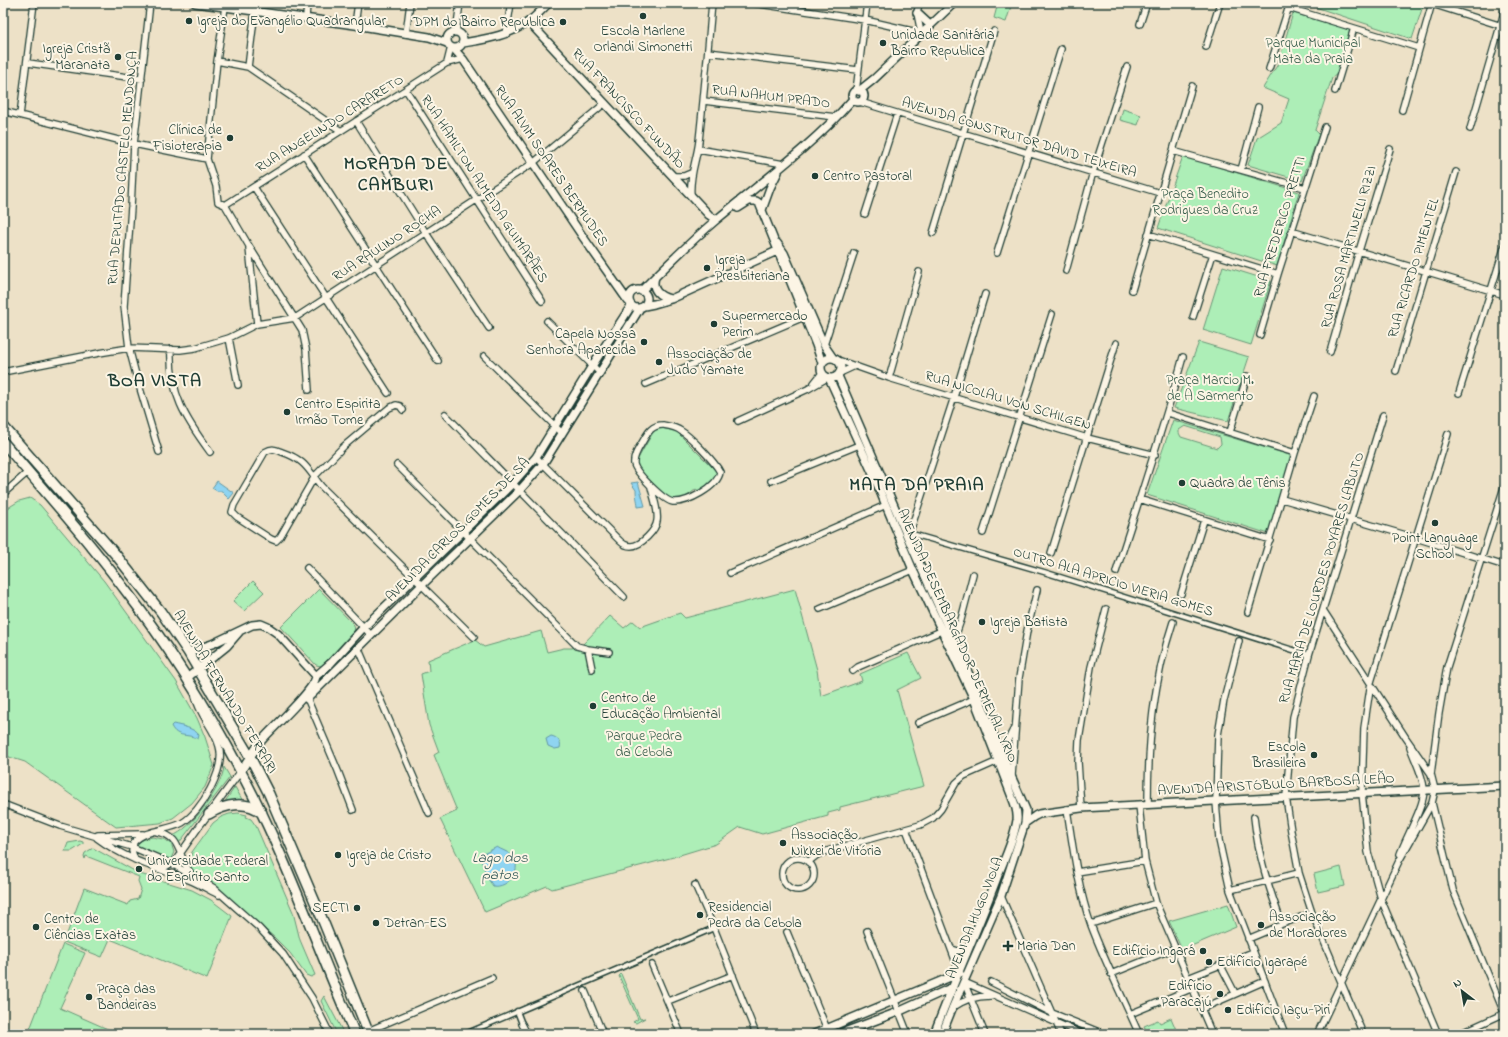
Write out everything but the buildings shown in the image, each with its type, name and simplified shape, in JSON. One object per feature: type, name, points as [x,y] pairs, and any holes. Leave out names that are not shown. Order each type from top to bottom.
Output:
[{"type":"main road","name":"AVENIDA FERNANDO FERRARI","points":[[3,426],[116,554],[161,612],[199,669],[250,757],[269,794],[321,916],[368,1033]]},
{"type":"main road","name":"AVENIDA FERNANDO FERRARI","points":[[3,442],[123,586],[187,678],[241,771],[265,817],[355,1034]]},
{"type":"main road","points":[[209,814],[217,809],[235,805],[252,807],[257,809],[265,817]]},
{"type":"street","points":[[20,115],[28,63],[34,3]]},
{"type":"street","name":"RUA DEPUTADO CASTELO MENDONÇA","points":[[150,3],[134,144],[128,253],[124,290],[125,316],[130,348],[144,403],[159,452]]},
{"type":"street","points":[[195,3],[355,25],[429,37],[455,43],[494,38],[506,34],[529,22],[549,3]]},
{"type":"street","points":[[248,67],[256,3]]},
{"type":"street","points":[[306,18],[308,3]]},
{"type":"street","points":[[355,25],[358,3]]},
{"type":"street","points":[[406,34],[410,3]]},
{"type":"street","points":[[456,32],[460,3]]},
{"type":"street","points":[[506,34],[510,3]]},
{"type":"street","points":[[691,195],[691,173],[698,149],[704,101],[712,3]]},
{"type":"street","points":[[753,3],[865,20],[921,33]]},
{"type":"street","points":[[859,97],[858,70],[867,3]]},
{"type":"street","points":[[919,3],[917,13],[921,33]]},
{"type":"street","points":[[617,287],[632,292],[641,291],[710,225],[784,164],[859,97],[874,79],[954,3]]},
{"type":"street","points":[[1140,24],[1146,3]]},
{"type":"street","points":[[1206,47],[1220,3]]},
{"type":"street","points":[[1402,110],[1432,4],[1503,27]]},
{"type":"street","points":[[1269,69],[1289,5],[1354,28],[1419,48]]},
{"type":"street","points":[[225,7],[217,61],[207,159],[216,186],[218,202],[225,205],[302,330],[308,390]]},
{"type":"street","points":[[1470,129],[1503,27],[1505,9]]},
{"type":"street","points":[[917,13],[930,25]]},
{"type":"street","name":"RUA FRANCISCO FUNDÃO","points":[[529,22],[709,215],[716,220]]},
{"type":"street","points":[[1335,91],[1354,28]]},
{"type":"street","points":[[932,233],[994,31]]},
{"type":"street","name":"RUA ALVIM SOARES BERMUDES","points":[[456,32],[461,35],[455,43],[463,59],[630,304]]},
{"type":"street","points":[[447,64],[455,43]]},
{"type":"street","points":[[997,253],[1061,49]]},
{"type":"street","points":[[708,52],[858,70]]},
{"type":"street","name":"RUA ANGELINDO CARARETO","points":[[225,205],[447,64],[463,59]]},
{"type":"street","points":[[217,61],[248,67],[341,130]]},
{"type":"street","points":[[28,63],[142,79]]},
{"type":"street","points":[[1066,271],[1093,172],[1127,67]]},
{"type":"street","points":[[1132,290],[1192,86]]},
{"type":"street","name":"RUA HAMILTON ALMEIDA GUIMARÃES","points":[[406,90],[542,301]]},
{"type":"street","name":"AVENIDA CONSTRUTOR DAVID TEIXEIRA","points":[[859,97],[871,106],[962,134],[1028,152],[1160,193]]},
{"type":"street","name":"RUA NAHUM PRADO","points":[[704,101],[839,115]]},
{"type":"street","name":"RUA RAULINO ROCHA","points":[[295,318],[533,163],[605,103]]},
{"type":"street","points":[[1241,170],[1258,107]]},
{"type":"street","points":[[3,111],[134,144],[207,159]]},
{"type":"street","points":[[865,214],[897,114]]},
{"type":"street","points":[[356,122],[426,233],[489,328]]},
{"type":"street","name":"RUA FREDERICO PRETTI","points":[[1260,335],[1291,231],[1325,127]]},
{"type":"street","points":[[698,149],[784,164]]},
{"type":"street","name":"RUA ROSA MARTINELLI RIZZI","points":[[1330,352],[1390,150]]},
{"type":"street","points":[[1173,151],[1305,188]]},
{"type":"street","points":[[304,154],[438,361]]},
{"type":"street","points":[[762,210],[776,175],[784,164]]},
{"type":"street","name":"RUA RICARDO PIMENTEL","points":[[1396,371],[1456,172]]},
{"type":"street","points":[[674,176],[684,176],[691,173]]},
{"type":"street","points":[[254,187],[388,393]]},
{"type":"street","points":[[716,220],[721,219],[753,200],[758,203],[816,345],[826,376]]},
{"type":"street","points":[[709,215],[710,225]]},
{"type":"street","points":[[1291,231],[1505,295]]},
{"type":"street","points":[[1148,234],[1278,274]]},
{"type":"street","points":[[772,238],[784,253],[824,345],[841,366],[839,374]]},
{"type":"street","points":[[1459,393],[1505,245]]},
{"type":"street","points":[[249,246],[257,324]]},
{"type":"street","points":[[632,292],[629,296],[630,304],[642,307],[654,304],[670,299],[777,251]]},
{"type":"street","points":[[824,345],[854,253]]},
{"type":"street","points":[[1193,317],[1212,254]]},
{"type":"street","points":[[889,378],[919,272]]},
{"type":"street","points":[[655,277],[655,290],[662,296],[670,299]]},
{"type":"street","points":[[641,291],[646,295],[647,299],[642,307]]},
{"type":"street","points":[[908,536],[954,398],[984,294]]},
{"type":"street","name":"AVENIDA CARLOS GOMES DE SÁ","points":[[241,771],[263,739],[305,695],[316,680],[316,676],[331,663],[364,627],[414,578],[464,532],[513,483],[536,457],[630,304]]},
{"type":"street","name":"AVENIDA CARLOS GOMES DE SÁ","points":[[277,725],[307,698],[520,490],[543,464],[599,372],[642,307]]},
{"type":"street","points":[[983,533],[1052,314]]},
{"type":"street","points":[[646,384],[804,317]]},
{"type":"street","points":[[3,372],[130,348],[195,348],[229,338],[257,324],[295,318]]},
{"type":"street","points":[[547,321],[599,372]]},
{"type":"street","points":[[229,338],[238,384]]},
{"type":"street","points":[[1051,553],[1116,343]]},
{"type":"street","points":[[171,349],[170,367],[172,382],[177,398],[190,424],[210,452]]},
{"type":"street","points":[[484,356],[562,433]]},
{"type":"street","points":[[1116,572],[1139,499],[1155,455],[1183,357]]},
{"type":"street","points":[[822,363],[827,359],[835,359]]},
{"type":"street","name":"RUA NICOLAU VON SCHILGEN","points":[[835,359],[889,378],[1019,416],[1087,438],[1155,455]]},
{"type":"street","points":[[738,421],[808,389],[818,379],[839,374],[855,366]]},
{"type":"street","name":"AVENIDA DESEMBARGADOR DERMEVAL LYRIO","points":[[839,374],[886,505],[913,570],[945,630],[977,698],[1026,810]]},
{"type":"street","name":"AVENIDA DESEMBARGADOR DERMEVAL LYRIO","points":[[826,376],[864,446],[908,536],[927,580],[945,630],[954,640],[977,698],[1014,803],[1017,818]]},
{"type":"street","points":[[1230,432],[1247,376]]},
{"type":"street","points":[[1248,612],[1295,453],[1314,396]]},
{"type":"street","points":[[402,410],[400,406],[396,405],[384,412],[344,446],[315,476],[280,537],[276,541],[237,517],[232,512],[234,505],[264,452],[274,449],[292,455],[301,461],[315,476],[321,486],[474,636]]},
{"type":"street","points":[[1168,413],[1295,453]]},
{"type":"street","points":[[445,414],[624,597]]},
{"type":"street","name":"RUA MARIA DE LOURDES POYARES LABUTO","points":[[1363,1034],[1312,913],[1298,873],[1286,797],[1293,717],[1309,655],[1383,415]]},
{"type":"street","points":[[536,457],[620,541],[625,545],[631,546],[640,542],[656,526],[657,516],[651,486],[636,470],[634,464],[634,458],[648,432],[655,426],[663,425],[681,430],[720,472],[716,480],[706,490],[679,502],[666,500],[651,486]]},
{"type":"street","points":[[1438,1034],[1381,898],[1368,852],[1362,793],[1364,728],[1371,682],[1448,434]]},
{"type":"street","points":[[771,481],[864,446]]},
{"type":"street","points":[[397,465],[568,638],[578,646],[609,652]]},
{"type":"street","points":[[3,494],[28,472]]},
{"type":"street","points":[[1431,774],[1441,698],[1448,667],[1505,484]]},
{"type":"street","points":[[1139,499],[1270,540]]},
{"type":"street","points":[[1282,499],[1416,538],[1505,566]]},
{"type":"street","points":[[730,573],[886,505]]},
{"type":"street","points":[[1181,594],[1204,520]]},
{"type":"street","name":"OUTRO ALA APRICIO VIERIA GOMES","points":[[908,536],[1044,572],[1309,655]]},
{"type":"street","points":[[307,568],[371,635]]},
{"type":"street","points":[[820,609],[921,568]]},
{"type":"street","points":[[954,640],[961,620],[972,574]]},
{"type":"street","points":[[920,584],[927,580]]},
{"type":"street","points":[[1012,776],[1014,728],[1019,678],[1027,631],[1037,590]]},
{"type":"street","points":[[1081,808],[1078,762],[1079,740],[1091,667],[1106,610]]},
{"type":"street","points":[[1317,1034],[1399,861],[1432,803],[1435,790],[1431,774],[1323,610]]},
{"type":"street","points":[[853,671],[858,667],[945,630],[961,620]]},
{"type":"street","points":[[1148,804],[1148,764],[1153,703],[1166,643],[1173,622]]},
{"type":"street","points":[[188,652],[212,644],[252,625],[261,624],[278,634],[316,676]]},
{"type":"street","points":[[187,678],[227,646],[241,630]]},
{"type":"street","points":[[1239,641],[1224,700],[1218,735],[1216,801],[1219,840],[1230,890],[1285,1034]]},
{"type":"street","points":[[358,647],[429,813]]},
{"type":"street","points":[[588,649],[592,669]]},
{"type":"street","points":[[94,835],[144,834],[174,826],[191,816],[206,796],[217,773],[220,755],[219,746],[197,704],[194,690]]},
{"type":"street","points":[[307,698],[353,810]]},
{"type":"street","points":[[918,723],[977,698]]},
{"type":"street","points":[[1001,753],[1014,728]]},
{"type":"street","points":[[1399,861],[1422,801],[1424,790],[1421,775],[1406,738]]},
{"type":"street","points":[[808,862],[817,855],[827,851],[920,825],[933,818],[941,809],[956,783],[964,776],[998,761]]},
{"type":"street","points":[[155,869],[172,864],[241,771]]},
{"type":"street","name":"AVENIDA ARISTÓBULO BARBOSA LEÃO","points":[[1025,824],[1035,816],[1067,809],[1505,786]]},
{"type":"street","points":[[1432,803],[1453,890],[1505,1014],[1459,1034]]},
{"type":"street","points":[[3,804],[60,826],[132,847],[172,864],[192,874],[214,888],[229,900],[287,959],[312,998],[330,1034]]},
{"type":"street","points":[[1139,805],[1145,861],[1156,903],[1212,1034]]},
{"type":"street","points":[[1067,809],[1077,872],[1091,924],[1111,974],[1139,1034]]},
{"type":"street","points":[[1017,818],[1026,810]]},
{"type":"street","name":"AVENIDA ARISTÓBULO BARBOSA LEÃO","points":[[1026,810],[1049,812]]},
{"type":"street","name":"AVENIDA HUGO VIOLA","points":[[942,1034],[963,977],[1001,896],[1025,824],[1026,810]]},
{"type":"street","points":[[1254,817],[1256,835],[1266,881],[1282,924],[1312,913]]},
{"type":"street","name":"AVENIDA HUGO VIOLA","points":[[934,1034],[952,988],[963,977],[967,954],[987,906],[1012,838],[1017,818]]},
{"type":"street","points":[[906,829],[963,977],[970,1000],[985,1034]]},
{"type":"street","points":[[153,832],[161,832],[172,837],[184,863],[192,874]]},
{"type":"street","points":[[135,860],[132,855],[132,847],[136,839],[144,834]]},
{"type":"street","points":[[94,835],[112,848],[135,860],[155,869],[190,880],[229,900]]},
{"type":"street","points":[[799,858],[808,862],[814,872],[814,877],[809,886],[798,890],[786,886],[782,880],[782,874],[783,868],[787,862],[799,858]]},
{"type":"street","points":[[1077,872],[1145,861]]},
{"type":"street","points":[[1230,890],[1298,873]]},
{"type":"street","points":[[695,885],[733,974],[756,1034]]},
{"type":"street","points":[[1001,896],[1061,1034]]},
{"type":"street","points":[[1091,924],[1156,903]]},
{"type":"street","points":[[1248,939],[1278,926]]},
{"type":"street","points":[[465,1034],[714,928]]},
{"type":"street","points":[[867,931],[908,1034]]},
{"type":"street","points":[[787,932],[828,1031]]},
{"type":"street","points":[[1111,974],[1175,948]]},
{"type":"street","points":[[952,950],[967,954]]},
{"type":"street","points":[[1188,978],[1253,952]]},
{"type":"street","points":[[648,956],[682,1034]]},
{"type":"street","points":[[1221,966],[1235,993]]},
{"type":"street","points":[[668,1001],[733,974]]},
{"type":"street","points":[[963,977],[993,996],[1082,1034]]},
{"type":"street","points":[[814,1034],[828,1031],[894,1001],[963,977]]},
{"type":"street","points":[[368,1033],[492,978]]},
{"type":"street","points":[[1201,1009],[1265,981]]},
{"type":"street","points":[[991,982],[1052,1013],[1104,1034]]},
{"type":"street","points":[[582,983],[603,1034]]},
{"type":"street","points":[[839,1034],[898,1012],[952,988]]},
{"type":"street","points":[[1130,1014],[1193,988]]},
{"type":"street","points":[[952,1009],[961,1003],[970,1000],[993,996]]},
{"type":"street","points":[[1018,1006],[1023,998]]},
{"type":"street","points":[[517,1011],[527,1034]]},
{"type":"green space","points":[[998,3],[1012,3],[1006,22],[994,18]]},
{"type":"green space","points":[[1303,3],[1424,3],[1412,39]]},
{"type":"green space","name":"Parque Municipal Mata da Praia","points":[[1293,13],[1351,30],[1337,74],[1332,78],[1315,130],[1319,134],[1302,181],[1248,165],[1257,138],[1281,123],[1289,99],[1263,88],[1278,64]]},
{"type":"green space","points":[[1123,109],[1141,115],[1138,125],[1120,120]]},
{"type":"green space","name":"Praça Benedito Rodrigues da Cruz","points":[[1183,156],[1299,192],[1277,266],[1158,228]]},
{"type":"green space","points":[[1223,266],[1271,281],[1251,345],[1203,330]]},
{"type":"green space","name":"Praça Marcio M. de A Sarmento","points":[[1199,342],[1249,357],[1228,421],[1174,408]]},
{"type":"green space","points":[[1173,420],[1293,456],[1269,534],[1147,495]],"holes":[[[1185,426],[1220,437],[1221,444],[1217,448],[1181,437],[1179,430]]]},
{"type":"green space","points":[[656,427],[676,431],[717,472],[717,477],[700,492],[696,489],[684,499],[672,501],[637,468],[636,462]]},
{"type":"green space","points":[[30,498],[40,505],[104,581],[176,681],[197,718],[214,765],[205,787],[192,803],[173,818],[160,823],[116,827],[25,762],[3,755],[3,511],[19,501]]},
{"type":"green space","points":[[253,581],[264,592],[244,611],[233,601]]},
{"type":"green space","points":[[319,589],[354,625],[355,632],[321,666],[316,665],[281,627]]},
{"type":"green space","name":"Parque Pedra da Cebola","points":[[795,589],[817,670],[821,696],[862,681],[860,674],[908,653],[921,678],[897,690],[924,786],[840,807],[840,810],[828,813],[828,816],[762,834],[740,827],[716,844],[670,858],[552,889],[547,886],[485,912],[440,819],[457,811],[434,755],[439,752],[429,725],[421,674],[429,671],[428,660],[475,640],[484,647],[541,631],[547,652],[564,648],[572,648],[583,644],[610,616],[624,628],[633,621],[640,627],[680,613],[685,618]]},
{"type":"green space","points":[[224,767],[230,777],[179,843],[172,836],[188,826],[204,807],[218,785]]},
{"type":"green space","points":[[235,787],[244,803],[224,803]]},
{"type":"green space","points":[[238,813],[247,815],[246,817],[251,819],[256,826],[293,912],[300,940],[315,975],[311,977],[306,975],[290,953],[275,938],[226,895],[195,874],[191,869],[189,862],[192,852],[213,823],[221,817]]},
{"type":"green space","points":[[152,837],[163,839],[171,843],[174,852],[170,861],[135,846],[142,840]]},
{"type":"green space","points":[[83,842],[83,844],[72,851],[65,851],[68,843]]},
{"type":"green space","points":[[93,848],[140,874],[192,890],[211,900],[232,916],[207,979],[110,939],[102,957],[64,942],[84,888],[128,905],[130,901],[138,899],[141,889],[138,881],[139,877],[86,856],[85,859],[85,853]]},
{"type":"green space","points":[[1341,867],[1345,886],[1318,892],[1314,874]]},
{"type":"green space","points":[[1228,904],[1236,927],[1182,950],[1169,921]]},
{"type":"green space","points":[[63,944],[85,953],[60,1008],[119,1034],[28,1034]]},
{"type":"green space","points":[[621,974],[640,1019],[645,1018],[636,1023],[633,1022],[638,1019],[619,976]]},
{"type":"green space","points":[[324,996],[344,1034],[337,1034],[321,1001]]},
{"type":"green space","points":[[1171,1018],[1178,1034],[1158,1034],[1152,1028],[1146,1030],[1144,1026],[1158,1020],[1160,1023]]},
{"type":"water","points":[[217,481],[234,493],[229,499],[222,491],[217,491],[212,488]]},
{"type":"water","points":[[638,482],[645,506],[638,507],[636,490],[631,483]]},
{"type":"water","points":[[173,724],[194,731],[199,735],[198,739],[176,733],[171,726]]},
{"type":"water","points":[[551,736],[558,740],[560,748],[555,749],[548,746],[546,739]]},
{"type":"water","name":"Lago dos patos","points":[[497,847],[511,855],[515,860],[516,866],[513,876],[509,881],[499,886],[493,886],[488,879],[480,857]]},
{"type":"place","name":"Escola Marlene Orlandi Simonetti","points":[[643,16]]},
{"type":"place","name":"Igreja do Evangélio Quadrangular","points":[[189,21]]},
{"type":"place","name":"DPM do Bairro Republica","points":[[563,22]]},
{"type":"place","name":"Unidade Sanitária Bairro Republica","points":[[883,43]]},
{"type":"place","name":"Igreja Cristã Maranata","points":[[118,57]]},
{"type":"place","name":"Clínica de Fisioterapia","points":[[230,138]]},
{"type":"place","name":"Centro Pastoral","points":[[815,176]]},
{"type":"place","name":"Igreja Presbiteriana","points":[[707,268]]},
{"type":"place","name":"Supermercado Perim","points":[[714,324]]},
{"type":"place","name":"Capela Nossa Senhora Aparecida","points":[[644,342]]},
{"type":"place","name":"Associação de Judo Yamate","points":[[659,362]]},
{"type":"place","name":"Centro Espirita Irmão Tome","points":[[287,412]]},
{"type":"place","name":"Quadra de Tênis","points":[[1182,483]]},
{"type":"place","name":"Point Language School","points":[[1435,523]]},
{"type":"place","name":"Igreja Batista","points":[[982,622]]},
{"type":"place","name":"Centro de Educação Ambiental","points":[[593,706]]},
{"type":"place","name":"Escola Brasileira","points":[[1314,755]]},
{"type":"place","name":"Associação Nikkei de Vitória","points":[[783,843]]},
{"type":"place","name":"Igreja de Cristo","points":[[338,855]]},
{"type":"place","name":"Universidade Federal do Espírito Santo","points":[[139,869]]},
{"type":"place","name":"SECTI","points":[[357,908]]},
{"type":"place","name":"Residencial Pedra da Cebola","points":[[700,915]]},
{"type":"place","name":"Detran-ES","points":[[376,923]]},
{"type":"place","name":"Associação de Moradores","points":[[1261,925]]},
{"type":"place","name":"Centro de Ciências Exatas","points":[[36,927]]},
{"type":"place","name":"Maria Dan","points":[[1008,946]]},
{"type":"place","name":"Edifício Ingará","points":[[1203,951]]},
{"type":"place","name":"Edifício Igarapé","points":[[1209,962]]},
{"type":"place","name":"Edifício Paracajú","points":[[1220,994]]},
{"type":"place","name":"Praça das Bandeiras","points":[[89,997]]},
{"type":"place","name":"Edifício Iaçu-Piri","points":[[1228,1010]]},
{"type":"district","name":"MORADA DE CAMBURI","points":[[396,175]]},
{"type":"district","name":"BOA VISTA","points":[[155,382]]},
{"type":"district","name":"MATA DA PRAIA","points":[[917,486]]}]
